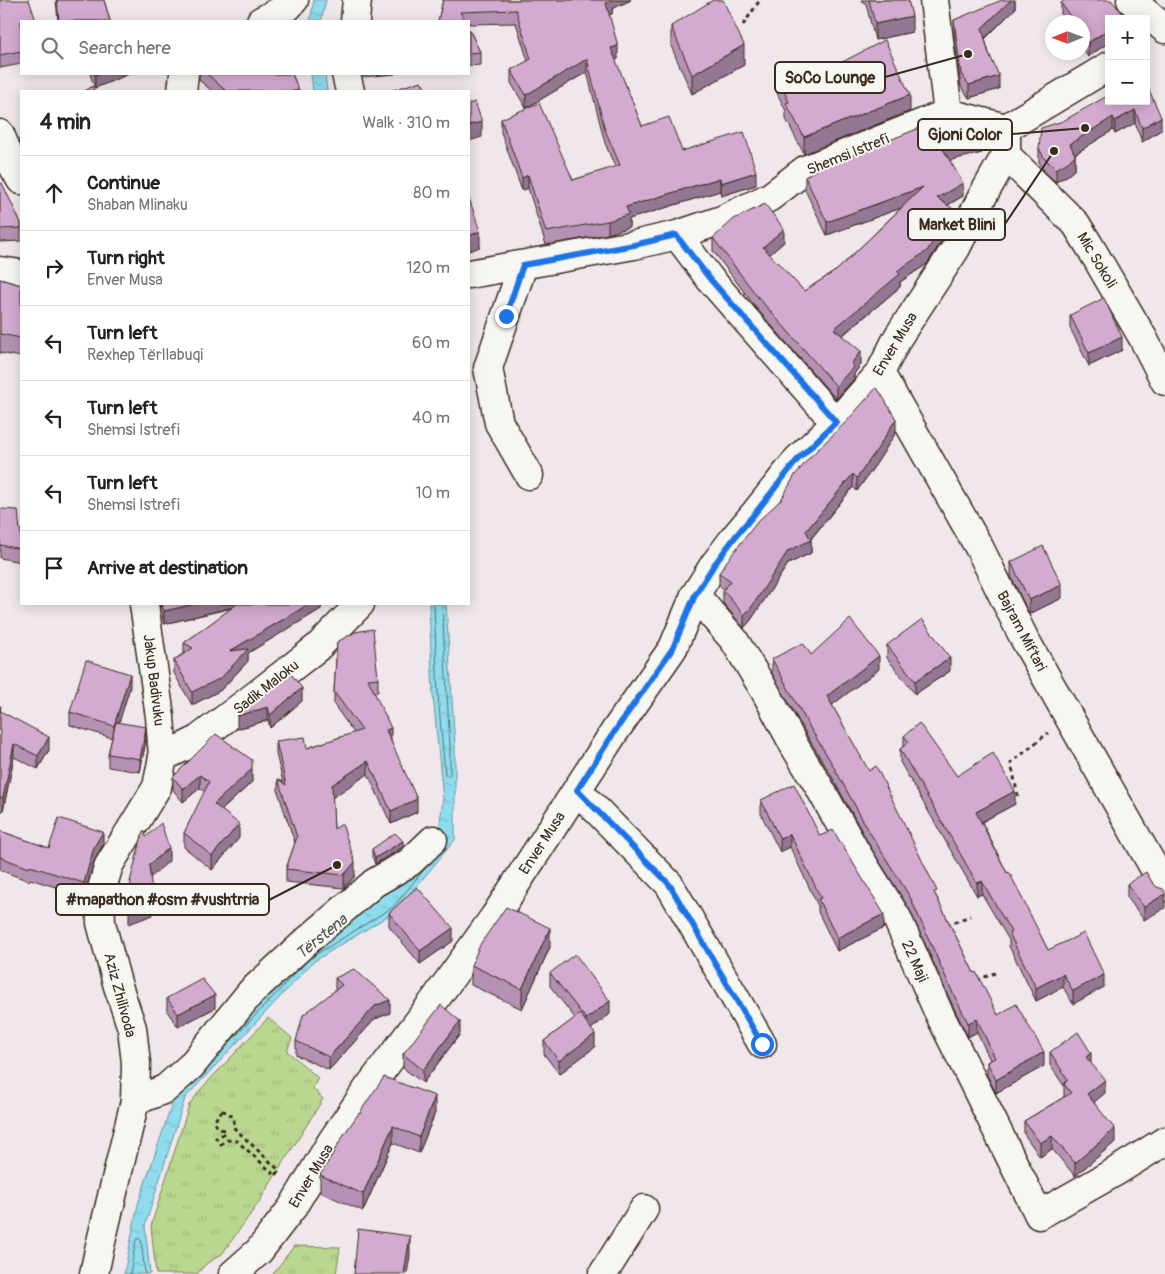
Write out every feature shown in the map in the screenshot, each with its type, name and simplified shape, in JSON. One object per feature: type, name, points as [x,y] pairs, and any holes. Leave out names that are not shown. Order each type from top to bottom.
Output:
[{"type":"street","points":[[263,20],[288,7],[294,0]]},
{"type":"street","points":[[355,20],[357,0]]},
{"type":"street","points":[[934,0],[948,113],[1006,128],[1105,68]]},
{"type":"street","points":[[1131,0],[1165,31],[1150,41]]},
{"type":"street","points":[[182,90],[184,75]]},
{"type":"street","points":[[346,75],[350,90]]},
{"type":"street","name":"Shemsi Istrefi","points":[[470,274],[634,245],[676,235],[722,220],[770,197],[805,170],[948,113]]},
{"type":"street","name":"Enver Musa","points":[[233,1274],[259,1251],[292,1208],[369,1087],[495,916],[615,731],[673,648],[695,595],[714,565],[798,459],[836,422],[880,373],[898,337],[956,248],[1006,155],[1006,128]]},
{"type":"street","points":[[0,134],[20,178]]},
{"type":"street","name":"Mic Sokoli","points":[[1006,155],[1076,224],[1139,330],[1165,381]]},
{"type":"street","points":[[676,235],[710,279],[836,422]]},
{"type":"street","points":[[523,265],[488,368],[499,423],[529,475]]},
{"type":"street","points":[[0,271],[20,274]]},
{"type":"street","name":"Bajram Miftari","points":[[880,373],[980,549],[1024,638],[1165,887]]},
{"type":"street","name":"22 Maji","points":[[695,595],[734,640],[857,854],[897,918],[937,1009],[1039,1215],[1165,1141]]},
{"type":"street","name":"Jakup Badivuku","points":[[144,605],[160,717],[163,757]]},
{"type":"street","name":"Sadik Maloku","points":[[163,757],[196,741],[259,693],[318,647],[359,605]]},
{"type":"street","name":"Aziz Zhilivoda","points":[[94,1274],[135,1101],[136,1063],[132,1028],[116,983],[101,923],[100,895],[109,865],[157,787],[163,757]]},
{"type":"street","points":[[577,790],[669,884],[762,1044]]},
{"type":"street","points":[[135,1101],[165,1089],[191,1066],[251,992],[374,883],[410,862],[433,840]]},
{"type":"street","points":[[603,1274],[644,1209]]},
{"type":"path","points":[[743,25],[760,0]]},
{"type":"path","points":[[1018,796],[1011,762],[1069,716]]},
{"type":"path","points":[[907,941],[970,916]]},
{"type":"path","points":[[977,980],[994,973]]},
{"type":"path","points":[[222,1112],[231,1114],[234,1118],[233,1127],[268,1161],[279,1170],[276,1176],[237,1141],[227,1140],[221,1144],[216,1138],[224,1133],[224,1130],[214,1123],[218,1115],[222,1112]]},
{"type":"green space","points":[[268,1018],[292,1038],[287,1051],[318,1078],[313,1088],[323,1099],[257,1205],[222,1254],[206,1264],[197,1274],[156,1274],[151,1226],[189,1105],[201,1089]]},
{"type":"green space","points":[[294,1246],[340,1247],[336,1274],[273,1274]]},
{"type":"water","points":[[314,0],[326,0],[321,20],[310,20]]},
{"type":"water","points":[[311,75],[325,75],[327,90],[313,90]]},
{"type":"water","name":"Tërstena","points":[[429,605],[446,605],[455,746],[455,840],[396,911],[313,962],[185,1098],[145,1226],[150,1274],[124,1274],[138,1204],[172,1104],[214,1044],[291,959],[437,846],[443,799],[433,695]]},
{"type":"building","points":[[0,0],[29,0],[36,20],[20,20],[20,51],[0,55]]},
{"type":"building","points":[[57,0],[104,0],[110,20],[59,20]]},
{"type":"building","points":[[443,0],[611,0],[606,3],[618,46],[611,48],[642,126],[669,117],[682,151],[744,132],[756,172],[721,183],[720,178],[626,207],[629,214],[608,221],[546,232],[528,175],[522,178],[501,119],[539,103],[573,180],[620,165],[605,130],[587,59],[526,95],[511,70],[531,59],[516,10],[460,12],[464,20],[438,20]]},
{"type":"building","points":[[713,0],[723,0],[744,45],[692,75],[671,26]]},
{"type":"building","points":[[869,0],[908,0],[912,16],[875,24]]},
{"type":"building","points":[[1002,0],[1011,0],[982,28],[988,51],[999,76],[969,85],[961,74],[954,20]]},
{"type":"building","points":[[1065,0],[1111,0],[1124,15],[1105,15],[1105,32],[1090,42],[1090,15],[1069,15],[1061,3]]},
{"type":"building","points":[[470,31],[480,52],[470,53]]},
{"type":"building","points":[[885,40],[910,95],[804,137],[786,103],[789,102],[777,77],[805,65],[813,77]]},
{"type":"building","points":[[208,75],[292,75],[299,90],[225,90]]},
{"type":"building","points":[[421,81],[426,90],[393,90]]},
{"type":"building","points":[[1150,92],[1161,117],[1142,128],[1135,110],[1115,121],[1113,117],[1070,144],[1075,155],[1056,169],[1044,158],[1039,148],[1041,128],[1063,121],[1105,97],[1105,105],[1150,105]]},
{"type":"building","points":[[475,102],[482,122],[470,125],[470,104]]},
{"type":"building","points":[[961,120],[975,123],[982,140],[943,149],[963,183],[937,198],[952,208],[927,251],[897,271],[900,274],[834,329],[861,351],[851,364],[854,366],[836,386],[757,296],[713,238],[734,219],[765,204],[784,229],[763,247],[804,291],[837,270],[923,187],[827,222],[805,177],[813,171],[922,127],[924,130]]},
{"type":"building","points":[[2,183],[20,221],[20,228],[0,229],[0,184]]},
{"type":"building","points":[[470,201],[480,231],[470,236]]},
{"type":"building","points":[[0,279],[20,285],[20,338],[0,334]]},
{"type":"building","points":[[1104,298],[1122,337],[1089,353],[1070,315]]},
{"type":"building","points":[[876,388],[896,419],[857,478],[853,474],[806,531],[811,540],[788,551],[751,608],[744,615],[723,590],[731,581],[719,573],[758,521],[781,500],[795,475],[810,457],[847,421]]},
{"type":"building","points":[[0,509],[18,510],[20,549],[0,545]]},
{"type":"building","points":[[1043,546],[1062,585],[1029,600],[1011,562]]},
{"type":"building","points":[[162,605],[191,605],[164,611]]},
{"type":"building","points":[[236,605],[307,605],[230,651],[248,649],[221,678],[192,692],[174,660],[193,648],[184,643]]},
{"type":"building","points":[[850,619],[879,656],[827,696],[869,771],[876,766],[937,891],[934,892],[974,973],[976,972],[998,1015],[1016,1004],[1044,1052],[996,1080],[987,1062],[995,1058],[977,1019],[968,1023],[910,897],[870,833],[772,659],[803,643],[811,655]]},
{"type":"building","points":[[922,619],[950,658],[915,681],[887,645]]},
{"type":"building","points":[[373,629],[378,678],[368,679],[391,728],[386,730],[417,799],[391,811],[368,761],[332,785],[334,829],[342,824],[355,862],[344,875],[286,869],[297,837],[278,779],[286,785],[276,741],[305,737],[307,748],[362,730],[334,692],[337,642],[355,632]]},
{"type":"building","points":[[86,660],[130,674],[114,726],[70,712]]},
{"type":"building","points":[[291,674],[302,688],[270,715],[268,707],[237,716]]},
{"type":"building","points":[[0,711],[49,737],[38,756],[14,744],[3,798],[0,798]]},
{"type":"building","points":[[116,722],[146,727],[140,759],[108,754]]},
{"type":"building","points":[[919,723],[957,776],[993,753],[1015,791],[976,812],[1007,873],[1009,872],[1048,950],[1084,933],[1104,975],[1073,991],[1063,974],[1036,988],[1009,933],[1011,932],[982,881],[977,883],[900,749],[909,742],[904,736]]},
{"type":"building","points":[[216,734],[252,760],[252,769],[214,804],[239,824],[212,856],[184,833],[209,782],[200,775],[183,789],[173,777]]},
{"type":"building","points":[[794,784],[820,836],[833,830],[884,914],[837,938],[818,899],[821,898],[790,834],[780,839],[761,800]]},
{"type":"building","points":[[59,818],[103,832],[94,847],[84,883],[30,866],[29,868],[0,857],[0,831],[49,848]]},
{"type":"building","points":[[161,823],[169,848],[149,865],[153,902],[129,911],[130,882],[143,831],[145,831],[146,837]]},
{"type":"building","points":[[395,833],[403,841],[375,858],[372,849]]},
{"type":"building","points":[[1146,872],[1152,882],[1157,887],[1163,889],[1165,894],[1144,907],[1127,884]]},
{"type":"building","points":[[417,887],[453,928],[420,951],[389,913]]},
{"type":"building","points":[[506,907],[550,928],[522,989],[471,965],[481,943]]},
{"type":"building","points":[[575,954],[610,1001],[586,1019],[550,973]]},
{"type":"building","points":[[354,969],[390,1000],[375,1006],[329,1057],[296,1041],[303,1015],[342,985],[335,978]]},
{"type":"building","points":[[202,979],[215,995],[178,1014],[167,998]]},
{"type":"building","points":[[441,1005],[460,1021],[423,1070],[403,1054]]},
{"type":"building","points":[[580,1014],[595,1034],[559,1061],[544,1041]]},
{"type":"building","points":[[1078,1032],[1091,1053],[1086,1057],[1105,1080],[1087,1094],[1115,1129],[1075,1163],[1052,1136],[1040,1143],[1024,1121],[1071,1093],[1064,1084],[1068,1080],[1050,1052]]},
{"type":"building","points":[[384,1077],[435,1096],[419,1137],[393,1126],[363,1194],[320,1175],[345,1133]]},
{"type":"building","points":[[358,1229],[410,1236],[404,1274],[354,1274]]},
{"type":"place","name":"SoCo Lounge","points":[[968,54]]},
{"type":"place","name":"Gjoni Color","points":[[1085,128]]},
{"type":"place","name":"Market Blini","points":[[1054,151]]},
{"type":"place","name":"#mapathon #osm #vushtrria","points":[[337,865]]},
{"type":"route","points":[[506,316],[523,265],[634,245],[676,235],[710,279],[836,422],[798,459],[714,565],[695,595],[673,648],[615,731],[577,790],[669,884],[762,1044]]}]
